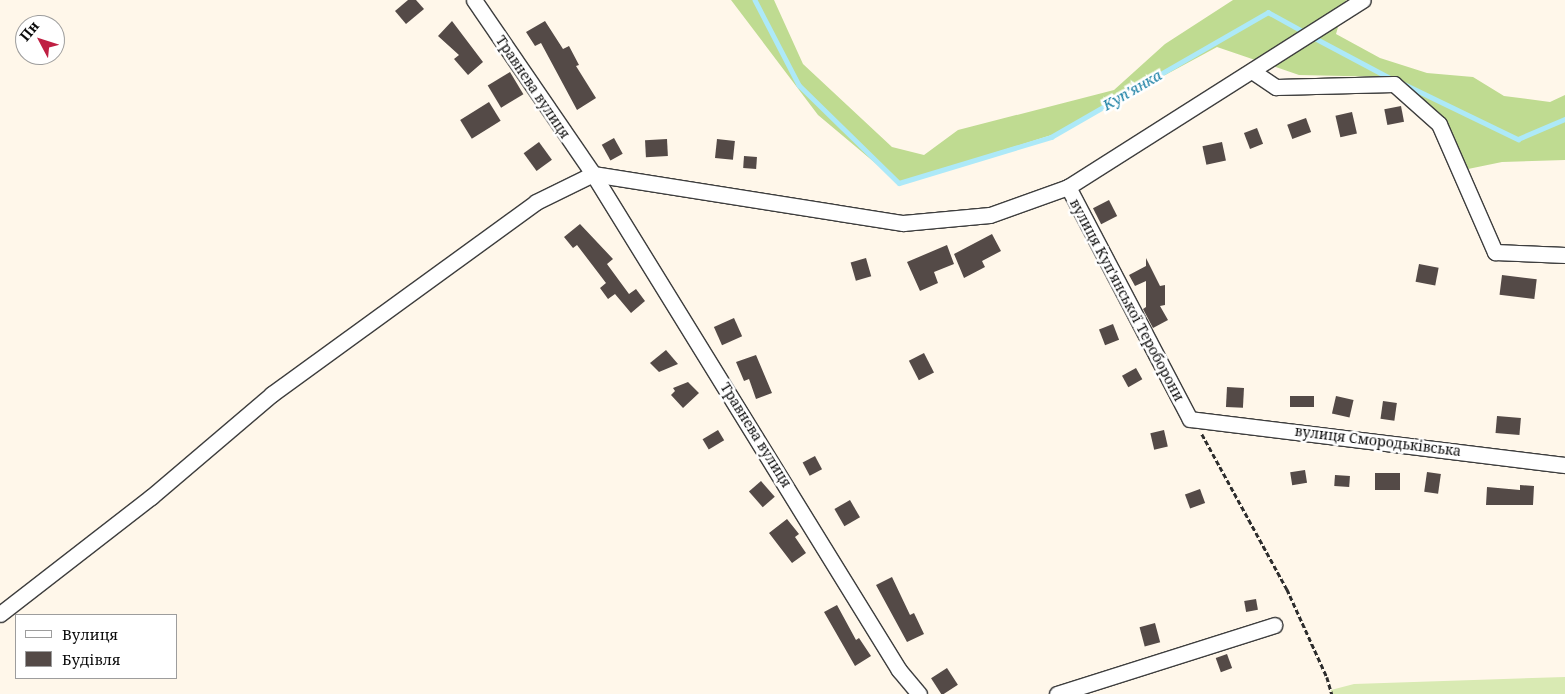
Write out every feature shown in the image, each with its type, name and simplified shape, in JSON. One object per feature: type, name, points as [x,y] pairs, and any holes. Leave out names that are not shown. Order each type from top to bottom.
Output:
[{"type":"street","name":"Травнева вулиця","points":[[474,0],[593,174],[899,670],[919,694]]},
{"type":"street","name":"вулиця Куп'янської Тероборони","points":[[1190,419],[1068,187],[1363,0]]},
{"type":"street","points":[[1252,71],[1276,87],[1394,84],[1438,124],[1495,252],[1565,255]]},
{"type":"street","points":[[0,614],[150,496],[272,394],[536,202],[593,174],[903,223],[990,215],[1068,187]]},
{"type":"street","name":"вулиця Смородьківська","points":[[1190,419],[1565,465]]},
{"type":"street","points":[[1057,694],[1274,625]]},
{"type":"path","points":[[1190,419],[1209,443],[1287,589],[1332,694]]},
{"type":"green space","points":[[731,0],[774,0],[803,64],[892,147],[924,155],[958,130],[1114,90],[1165,44],[1233,0],[1346,0],[1336,34],[1380,58],[1427,73],[1473,77],[1504,96],[1550,102],[1565,95],[1565,160],[1502,162],[1468,169],[1448,123],[1390,77],[1299,75],[1217,47],[1058,133],[899,183],[818,115]]},
{"type":"green space","points":[[1565,677],[1565,694],[1331,694],[1331,690],[1354,684]]},
{"type":"building","points":[[408,0],[416,0],[424,9],[406,24],[395,11]]},
{"type":"building","points":[[452,21],[483,62],[468,75],[454,59],[459,55],[438,36]]},
{"type":"building","points":[[545,21],[563,49],[569,46],[579,65],[576,66],[596,98],[577,110],[541,43],[535,46],[526,32]]},
{"type":"building","points":[[510,72],[523,94],[501,108],[488,85]]},
{"type":"building","points":[[489,102],[501,121],[472,139],[460,120]]},
{"type":"building","points":[[1401,106],[1404,122],[1387,125],[1384,109]]},
{"type":"building","points":[[1352,112],[1357,133],[1340,137],[1335,116]]},
{"type":"building","points":[[1306,118],[1311,132],[1292,139],[1287,125]]},
{"type":"building","points":[[1257,128],[1263,144],[1250,149],[1244,133]]},
{"type":"building","points":[[614,138],[623,154],[610,161],[602,145]]},
{"type":"building","points":[[667,139],[668,156],[646,157],[645,140]]},
{"type":"building","points":[[717,139],[735,141],[733,160],[715,158]]},
{"type":"building","points":[[539,142],[552,160],[537,171],[524,153]]},
{"type":"building","points":[[1222,142],[1226,161],[1206,165],[1202,146]]},
{"type":"building","points":[[744,156],[757,157],[756,169],[743,168]]},
{"type":"building","points":[[1109,200],[1117,216],[1101,224],[1093,208]]},
{"type":"building","points":[[580,224],[613,259],[607,264],[629,294],[636,289],[645,301],[631,313],[615,294],[608,299],[600,288],[606,283],[577,245],[573,248],[564,237]]},
{"type":"building","points":[[992,234],[1001,251],[982,261],[985,267],[964,278],[954,254]]},
{"type":"building","points":[[947,245],[954,264],[934,272],[938,283],[920,291],[907,262]]},
{"type":"building","points":[[866,258],[871,276],[856,281],[851,262]]},
{"type":"building","points":[[1146,258],[1160,286],[1165,285],[1165,305],[1160,306],[1168,320],[1153,328],[1143,309],[1146,307],[1146,281],[1135,286],[1129,275],[1146,266]]},
{"type":"building","points":[[1419,264],[1439,268],[1435,285],[1416,282]]},
{"type":"building","points":[[1502,275],[1537,279],[1534,299],[1500,295]]},
{"type":"building","points":[[734,318],[742,336],[722,345],[714,327]]},
{"type":"building","points":[[1113,324],[1119,340],[1105,345],[1099,329]]},
{"type":"building","points":[[666,350],[678,364],[659,372],[650,363]]},
{"type":"building","points":[[924,353],[934,373],[919,380],[909,361]]},
{"type":"building","points":[[756,355],[772,393],[756,399],[749,379],[744,381],[736,362]]},
{"type":"building","points":[[1136,368],[1142,379],[1128,387],[1122,376]]},
{"type":"building","points":[[688,382],[699,393],[683,408],[671,395],[675,391],[673,388]]},
{"type":"building","points":[[1227,387],[1244,388],[1243,408],[1226,407]]},
{"type":"building","points":[[1290,396],[1314,396],[1314,407],[1290,407]]},
{"type":"building","points":[[1336,396],[1354,400],[1349,418],[1332,414]]},
{"type":"building","points":[[1383,401],[1397,403],[1394,421],[1380,419]]},
{"type":"building","points":[[1497,416],[1521,418],[1519,435],[1496,433]]},
{"type":"building","points":[[718,430],[724,440],[709,450],[703,439]]},
{"type":"building","points":[[1164,430],[1168,447],[1154,450],[1150,433]]},
{"type":"building","points":[[815,456],[822,469],[810,476],[803,463]]},
{"type":"building","points":[[1305,470],[1307,483],[1292,485],[1290,472]]},
{"type":"building","points":[[1427,472],[1441,474],[1438,494],[1424,492]]},
{"type":"building","points":[[1375,473],[1400,473],[1400,490],[1375,490]]},
{"type":"building","points":[[1335,475],[1350,476],[1349,487],[1334,486]]},
{"type":"building","points":[[761,481],[775,497],[763,507],[749,491]]},
{"type":"building","points":[[1520,485],[1534,486],[1533,505],[1486,505],[1487,487],[1520,490]]},
{"type":"building","points":[[1200,489],[1205,503],[1190,509],[1185,494]]},
{"type":"building","points":[[850,500],[860,517],[844,526],[834,509]]},
{"type":"building","points":[[787,519],[799,534],[795,537],[806,553],[792,563],[769,533]]},
{"type":"building","points":[[892,577],[910,615],[914,613],[924,634],[907,642],[876,585]]},
{"type":"building","points":[[1256,599],[1258,610],[1246,612],[1244,601]]},
{"type":"building","points":[[837,605],[856,640],[859,638],[871,656],[855,666],[824,612]]},
{"type":"building","points":[[1155,623],[1160,642],[1145,646],[1140,627]]},
{"type":"building","points":[[1227,654],[1232,668],[1221,672],[1216,658]]},
{"type":"building","points":[[947,668],[958,685],[941,694],[931,678]]},
{"type":"waterway","name":"Куп'янка","points":[[755,0],[799,85],[899,183],[1051,137],[1268,12],[1306,33]]},
{"type":"waterway","name":"Куп'янка","points":[[1313,37],[1392,79]]},
{"type":"waterway","name":"Куп'янка","points":[[1404,84],[1518,139],[1565,119]]}]
